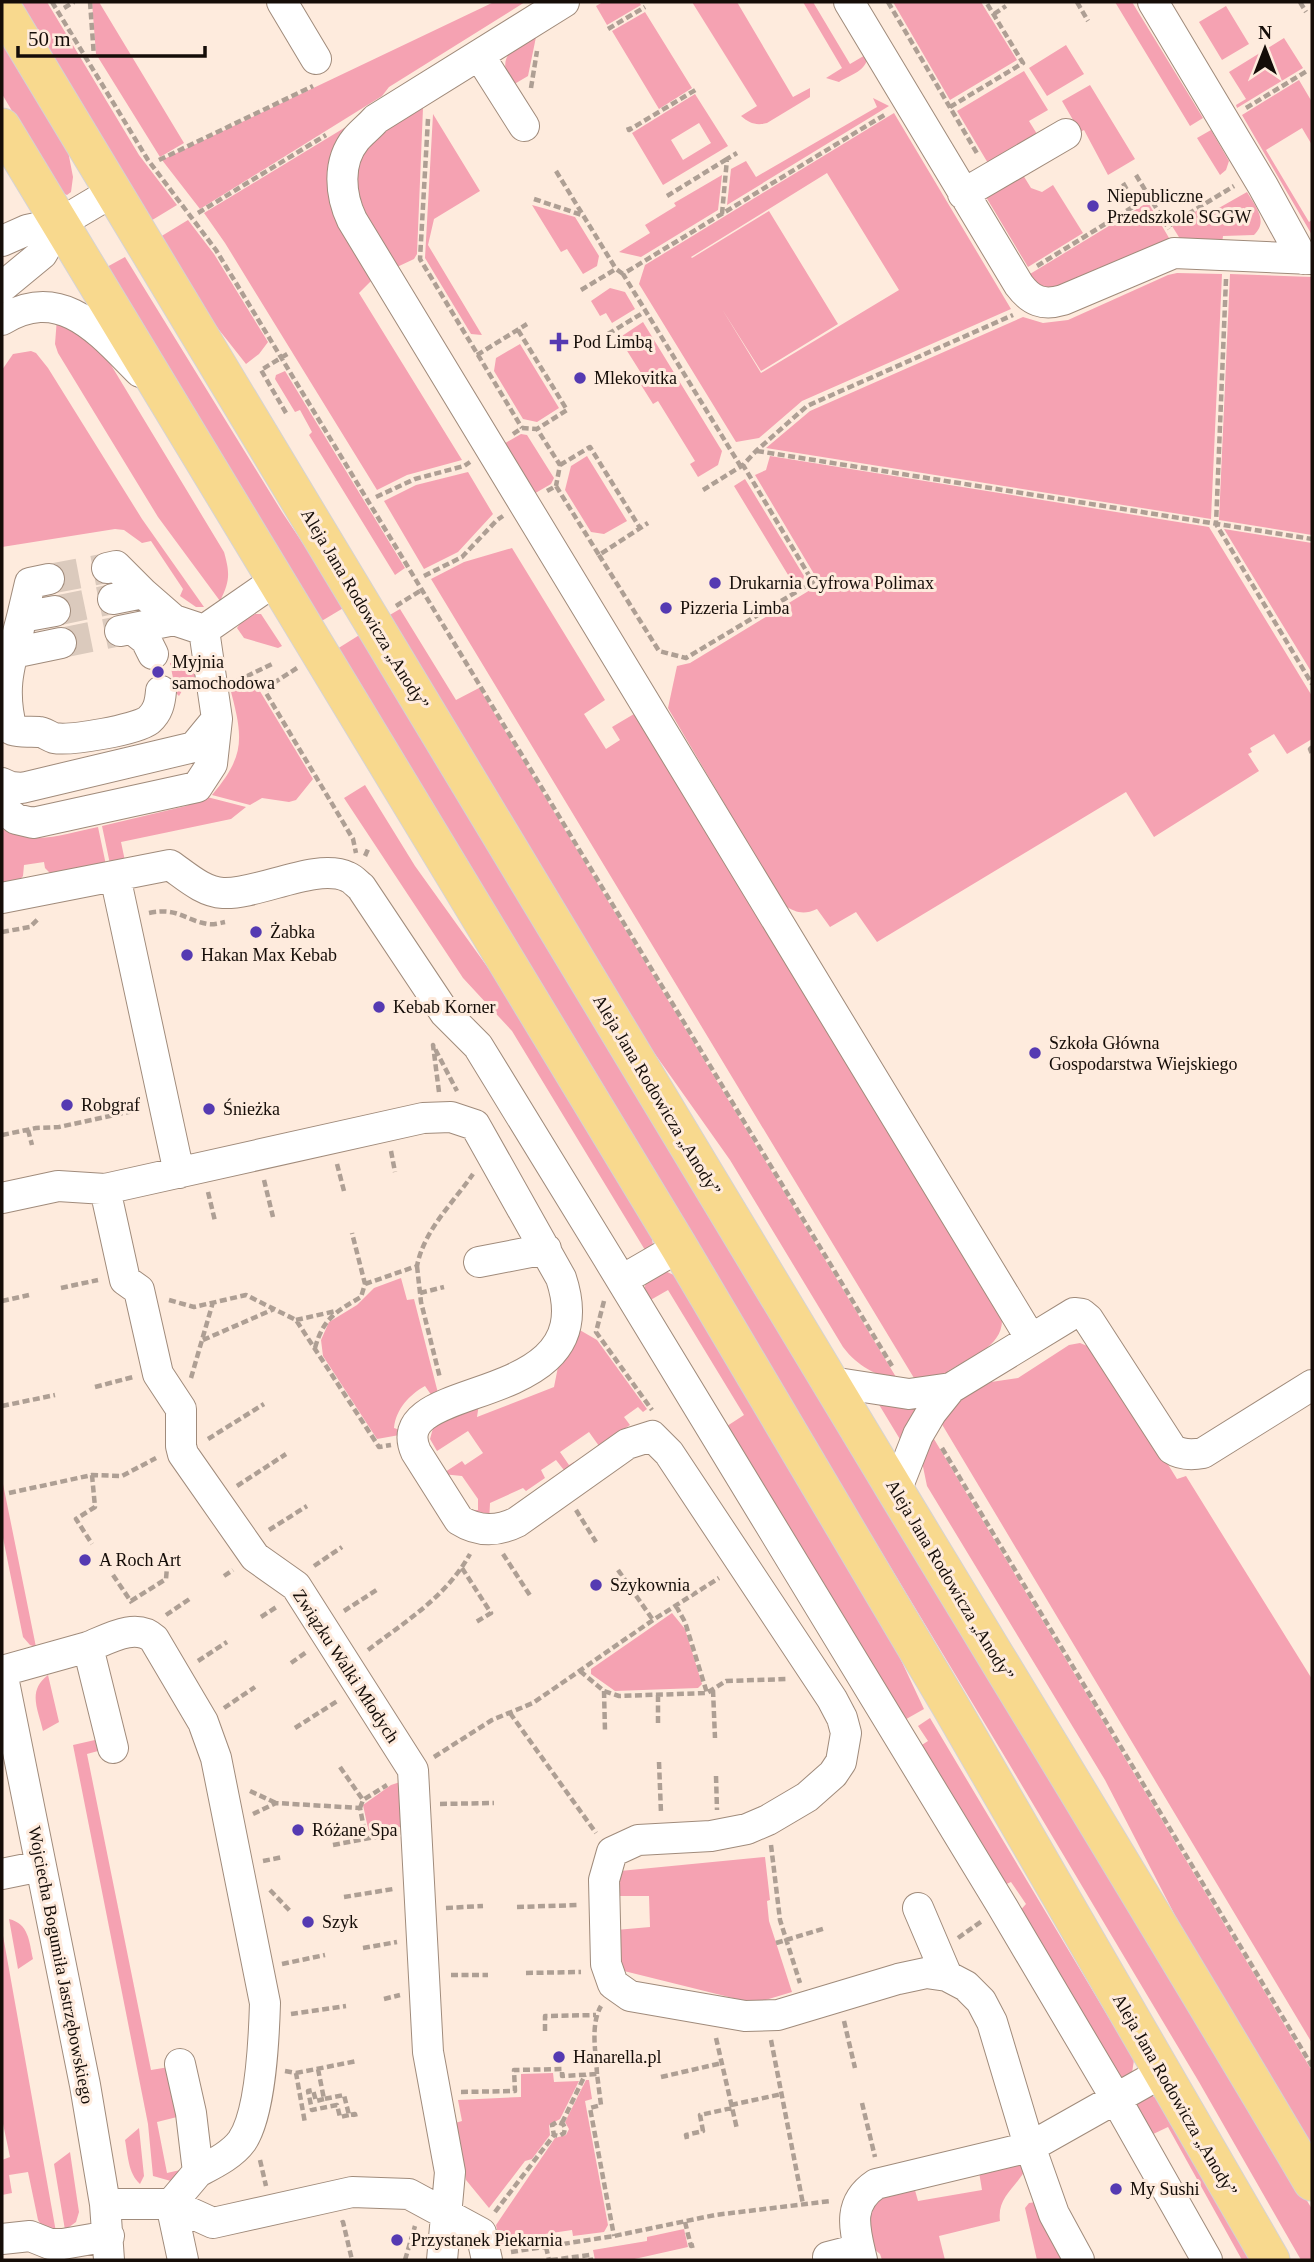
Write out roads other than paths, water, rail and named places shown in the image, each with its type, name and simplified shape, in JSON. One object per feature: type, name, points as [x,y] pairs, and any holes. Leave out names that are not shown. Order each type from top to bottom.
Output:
[{"type":"main road","name":"Aleja Jana Rodowicza „Anody”","points":[[2,8],[1188,1971],[1312,2182]]},
{"type":"main road","name":"Aleja Jana Rodowicza „Anody”","points":[[2,127],[679,1247],[951,1707],[1271,2260]]},
{"type":"street","points":[[282,2],[316,72]]},
{"type":"street","points":[[564,2],[376,119],[354,141],[347,155],[341,184],[343,202],[1031,1339]]},
{"type":"street","points":[[849,2],[1015,279],[1032,299],[1052,303],[1174,253],[1308,259]]},
{"type":"street","points":[[1153,2],[1308,259]]},
{"type":"street","points":[[479,55],[524,126]]},
{"type":"street","points":[[963,194],[993,179],[1066,134]]},
{"type":"street","points":[[2,241],[27,230],[60,223],[114,191]]},
{"type":"street","points":[[2,287],[42,254],[60,223]]},
{"type":"street","points":[[2,320],[33,308],[63,310],[75,314],[97,330],[165,396]]},
{"type":"street","points":[[107,568],[116,566],[173,620],[204,630]]},
{"type":"street","points":[[49,579],[30,583],[22,617],[7,657],[5,711],[12,730],[69,738],[127,728],[147,722],[157,711],[161,691]]},
{"type":"street","points":[[204,630],[276,580]]},
{"type":"street","points":[[113,598],[143,593]]},
{"type":"street","points":[[22,617],[55,611]]},
{"type":"street","points":[[153,654],[146,640],[126,630],[173,620]]},
{"type":"street","points":[[2,808],[16,820],[33,823],[197,787],[212,764],[217,719],[204,630]]},
{"type":"street","points":[[7,657],[61,643]]},
{"type":"street","points":[[2,783],[11,788],[22,788],[194,747],[217,719]]},
{"type":"street","points":[[2,898],[170,865],[203,887],[222,893],[312,875],[333,874],[348,876],[361,887],[445,1013],[478,1046],[613,1290],[890,1719],[1115,2097],[1207,2260]]},
{"type":"street","points":[[116,876],[179,1173]]},
{"type":"street","points":[[2,1198],[58,1186],[106,1189],[423,1118],[451,1116],[475,1125],[561,1278],[566,1298],[567,1320],[558,1345],[527,1374],[446,1404],[418,1422],[412,1440],[416,1452],[459,1520],[469,1526],[484,1529],[506,1528],[627,1444],[652,1436],[669,1453],[817,1677],[842,1718],[846,1739],[841,1762],[833,1774],[807,1797],[768,1820],[747,1829],[711,1836],[638,1840],[612,1853],[604,1880],[606,1964],[613,1984],[630,1996],[745,2016],[778,2015],[926,1973],[947,1976],[966,1986],[981,2001],[992,2022],[1030,2147],[1054,2214],[1079,2260]]},
{"type":"street","name":"Związku Walki Młodych","points":[[106,1189],[125,1280],[139,1290],[158,1371],[181,1409],[183,1454],[255,1557],[296,1586],[413,1770],[428,2052],[450,2172],[434,2208]]},
{"type":"street","points":[[613,1290],[679,1247]]},
{"type":"street","points":[[479,1262],[546,1249]]},
{"type":"street","points":[[831,1382],[909,1394],[951,1388],[1074,1313],[1082,1314],[1088,1319],[1172,1449],[1177,1452],[1203,1453],[1312,1385]]},
{"type":"street","points":[[896,1491],[910,1450],[951,1388]]},
{"type":"street","points":[[2,1671],[88,1647],[132,1631],[146,1632],[154,1639],[203,1722],[216,1758],[265,2003],[265,2040],[251,2124],[241,2143],[224,2157],[198,2172],[172,2204]]},
{"type":"street","points":[[88,1647],[113,1748]]},
{"type":"street","name":"Wojciecha Bogumiła Jastrzębowskiego","points":[[2,1671],[10,1746],[41,1866],[86,2085],[105,2204],[109,2248]]},
{"type":"street","points":[[846,1739],[890,1719]]},
{"type":"street","points":[[2,1874],[41,1866]]},
{"type":"street","points":[[918,1908],[947,1976]]},
{"type":"street","points":[[180,2064],[191,2113],[198,2172]]},
{"type":"street","points":[[828,2257],[860,2255],[854,2223],[859,2199],[867,2190],[882,2181],[1030,2147],[1163,2072]]},
{"type":"street","points":[[105,2204],[172,2204],[214,2223],[352,2192],[409,2194],[481,2233],[486,2258]]},
{"type":"street","points":[[172,2204],[183,2260]]},
{"type":"street","points":[[434,2208],[442,2260]]},
{"type":"street","points":[[2,2239],[30,2236],[50,2244],[109,2248]]},
{"type":"tunnel","points":[[49,579],[107,568]]},
{"type":"tunnel","points":[[55,611],[113,599]]},
{"type":"tunnel","points":[[61,643],[120,631]]},
{"type":"place","name":"Niepubliczne Przedszkole SGGW","points":[[1093,206]]},
{"type":"place","name":"Pod Limbą","points":[[559,342]]},
{"type":"place","name":"Mlekovitka","points":[[580,378]]},
{"type":"place","name":"Drukarnia Cyfrowa Polimax","points":[[715,583]]},
{"type":"place","name":"Pizzeria Limba","points":[[666,608]]},
{"type":"place","name":"Myjnia samochodowa","points":[[158,672]]},
{"type":"place","name":"Żabka","points":[[256,932]]},
{"type":"place","name":"Hakan Max Kebab","points":[[187,955]]},
{"type":"place","name":"Kebab Korner","points":[[379,1007]]},
{"type":"place","name":"Szkoła Główna Gospodarstwa Wiejskiego","points":[[1035,1053]]},
{"type":"place","name":"Robgraf","points":[[67,1105]]},
{"type":"place","name":"Śnieżka","points":[[209,1109]]},
{"type":"place","name":"A Roch Art","points":[[85,1560]]},
{"type":"place","name":"Szykownia","points":[[596,1585]]},
{"type":"place","name":"Różane Spa","points":[[298,1830]]},
{"type":"place","name":"Szyk","points":[[308,1922]]},
{"type":"place","name":"Hanarella.pl","points":[[559,2057]]},
{"type":"place","name":"My Sushi","points":[[1116,2189]]},
{"type":"place","name":"Przystanek Piekarnia","points":[[397,2240]]}]
